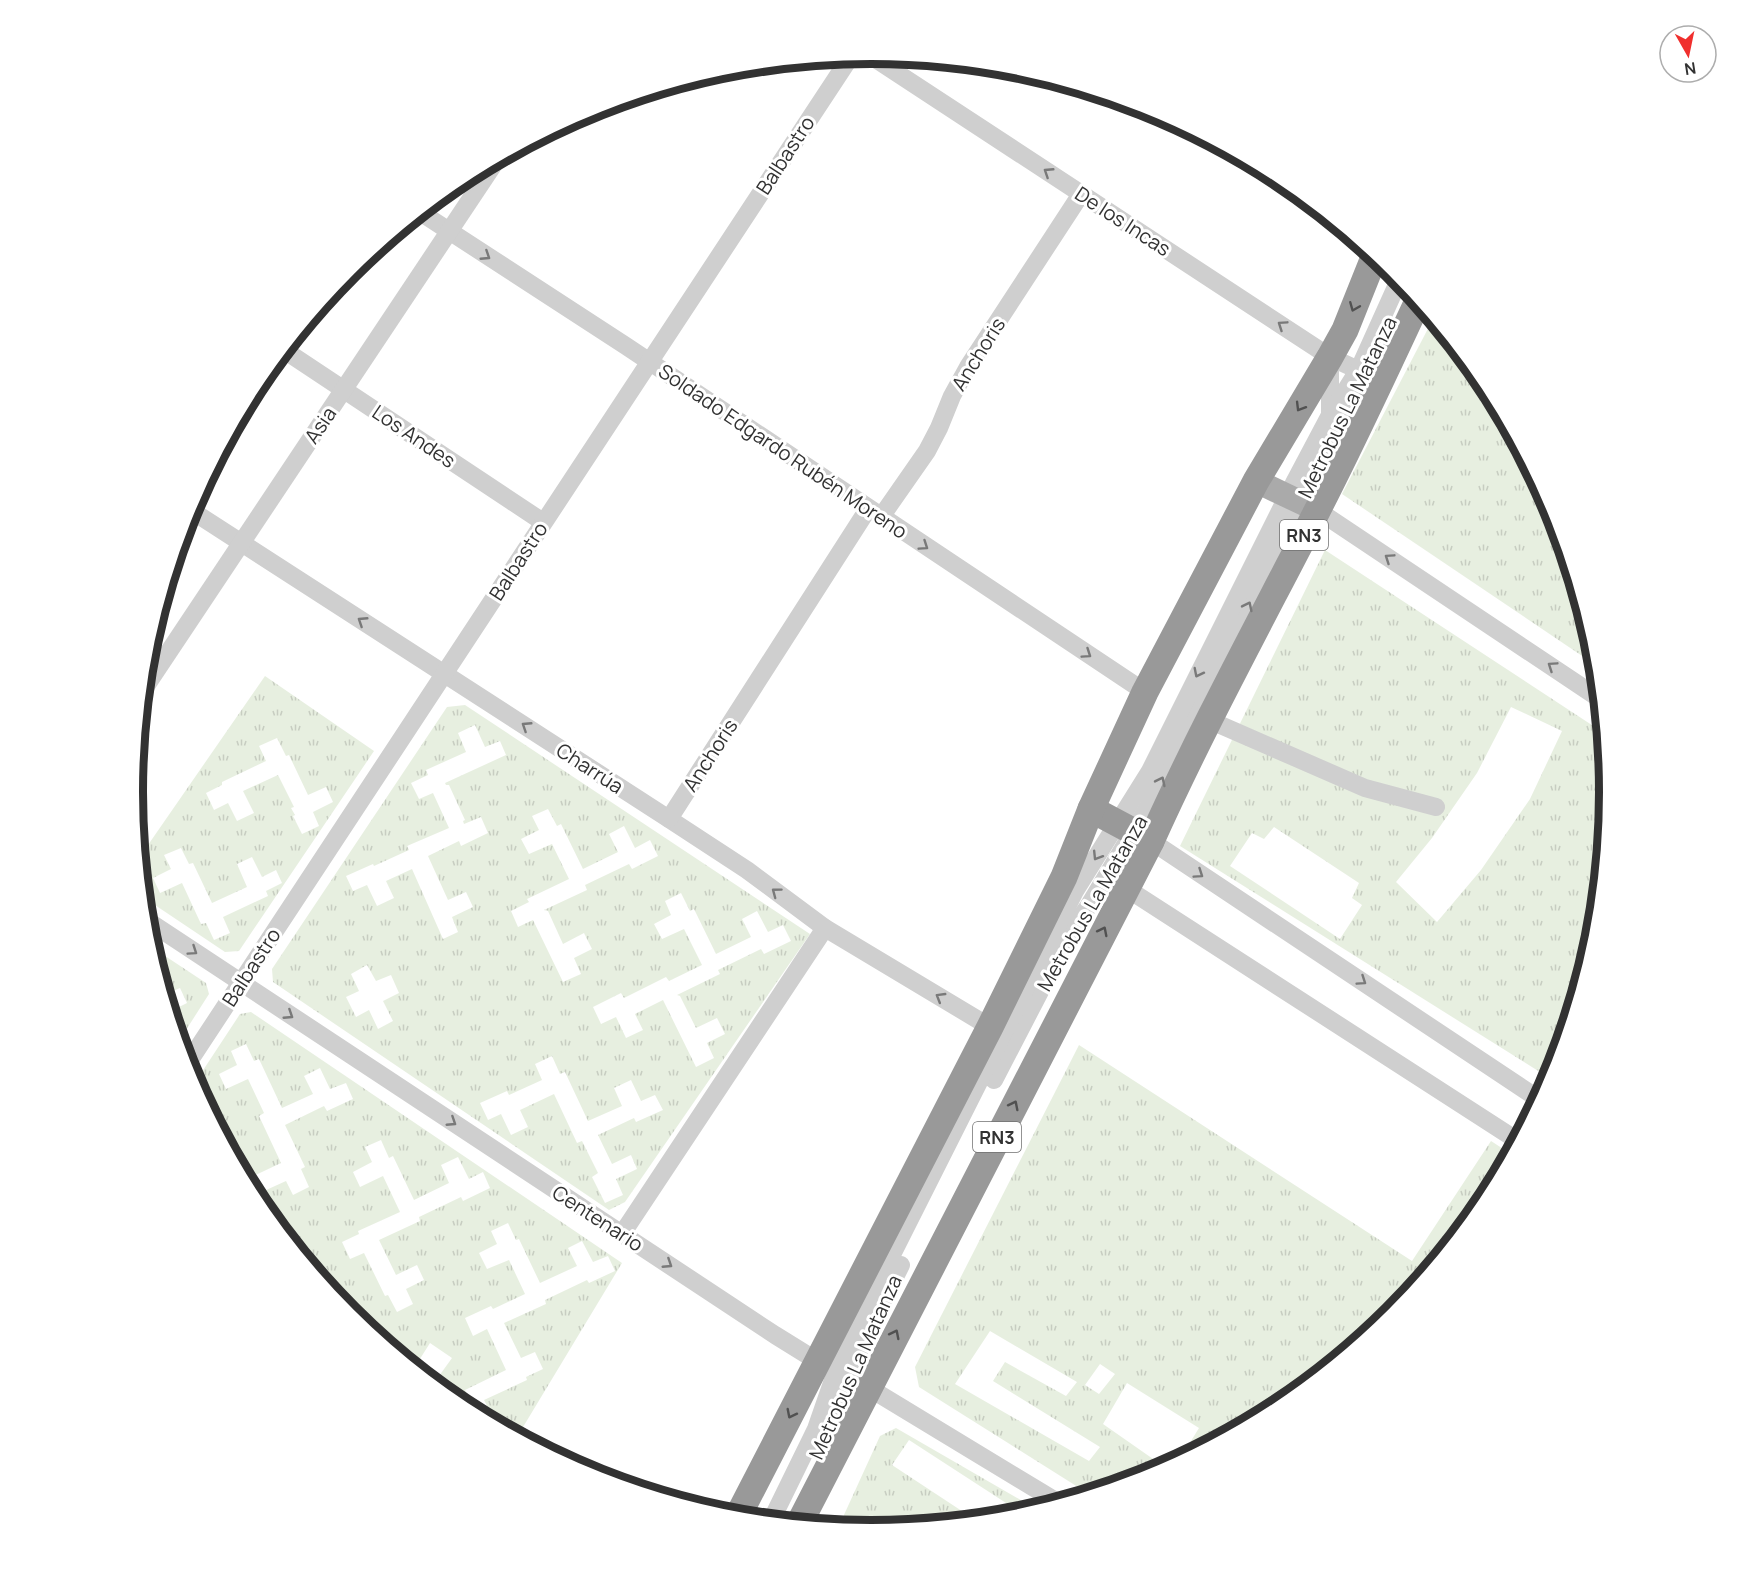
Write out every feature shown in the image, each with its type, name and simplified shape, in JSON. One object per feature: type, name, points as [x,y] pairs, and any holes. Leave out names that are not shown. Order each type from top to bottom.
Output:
[{"type":"highway","name":"RN3","points":[[801,1517],[843,1374],[990,1027],[1064,877],[1091,809],[1144,692],[1256,481],[1345,330],[1371,264]]},
{"type":"highway","name":"RN3","points":[[744,1509],[843,1374],[1126,888],[1133,832],[1185,766],[1209,720],[1302,503],[1368,375],[1414,307]]},
{"type":"highway","points":[[1091,809],[1133,832]]},
{"type":"main road","points":[[1256,481],[1302,503]]},
{"type":"street","name":"Balbastro","points":[[193,1056],[845,65]]},
{"type":"street","name":"De los Incas","points":[[884,65],[1330,357],[1368,375]]},
{"type":"street","name":"Asia","points":[[153,676],[488,174]]},
{"type":"street","name":"Anchoris","points":[[669,819],[874,513],[927,451],[968,367],[1081,194]]},
{"type":"street","name":"Soldado Edgardo Rubén Moreno","points":[[426,216],[649,361],[1144,692]]},
{"type":"street","name":"Metrobus La Matanza","points":[[1368,375],[1396,289]]},
{"type":"street","name":"Metrobus La Matanza","points":[[1330,415],[1368,375],[1402,295]]},
{"type":"street","name":"Los Andes","points":[[290,354],[543,522]]},
{"type":"street","name":"Metrobus La Matanza","points":[[787,1515],[827,1433],[843,1374],[842,1354],[1075,891],[1133,832],[1150,771],[1302,503],[1330,415],[1330,357]]},
{"type":"street","points":[[1302,503],[1593,694]]},
{"type":"street","name":"Charrúa","points":[[198,515],[747,870],[825,928],[990,1027]]},
{"type":"street","points":[[1209,720],[1365,788],[1436,807]]},
{"type":"street","points":[[1133,832],[1533,1095]]},
{"type":"street","points":[[1126,888],[1512,1137]]},
{"type":"street","name":"Centenario","points":[[155,926],[622,1234],[843,1374],[1051,1498]]},
{"type":"street","points":[[622,1234],[825,928]]},
{"type":"street","name":"Metrobus La Matanza","points":[[775,1514],[843,1374]]},
{"type":"green space","points":[[1430,326],[1476,388],[1524,471],[1544,514],[1560,558],[1574,604],[1587,659],[1342,494]]},
{"type":"green space","points":[[1325,550],[1596,727],[1599,792],[1593,888],[1574,981],[1543,1074],[1180,846]],"holes":[[[1511,707],[1562,731],[1530,799],[1481,870],[1437,922],[1396,882],[1432,838],[1477,773]],[[1274,827],[1359,883],[1352,898],[1362,905],[1340,939],[1230,866],[1252,833],[1264,839]]]},
{"type":"green space","points":[[265,676],[374,751],[239,951],[225,952],[152,903],[146,848]],"holes":[[[277,738],[286,756],[289,755],[308,795],[326,787],[333,802],[313,812],[319,826],[302,834],[293,816],[295,815],[291,808],[294,807],[278,775],[243,791],[254,813],[237,821],[228,803],[214,810],[206,793],[222,785],[222,782],[266,761],[259,746]],[[181,848],[189,864],[193,863],[212,903],[247,887],[237,864],[252,857],[262,877],[276,870],[282,883],[266,891],[268,896],[223,917],[230,933],[214,940],[206,923],[201,924],[182,883],[160,893],[153,878],[171,869],[164,855]]]},
{"type":"green space","points":[[465,705],[810,934],[625,1202],[609,1210],[273,982],[272,969],[447,707]],"holes":[[[475,725],[485,747],[500,741],[506,755],[445,783],[449,785],[465,820],[464,824],[481,817],[488,833],[461,846],[459,841],[428,856],[448,900],[466,892],[473,907],[452,917],[458,932],[443,939],[412,869],[386,881],[394,898],[377,906],[367,885],[353,891],[346,876],[409,850],[407,846],[449,828],[433,793],[419,799],[411,783],[428,775],[426,770],[466,752],[458,733]],[[548,809],[557,826],[561,824],[583,869],[618,852],[609,834],[624,826],[635,848],[650,840],[658,856],[632,869],[629,864],[585,885],[587,890],[544,910],[548,911],[563,944],[584,933],[592,949],[574,958],[581,974],[563,982],[533,920],[518,927],[511,911],[529,902],[527,899],[569,879],[552,844],[529,854],[521,839],[539,830],[532,816]],[[681,893],[690,911],[694,909],[716,954],[751,937],[742,919],[757,911],[768,932],[783,925],[791,941],[764,954],[761,949],[718,970],[720,974],[677,995],[680,996],[696,1028],[717,1018],[725,1034],[707,1043],[714,1058],[696,1067],[663,1000],[635,1014],[643,1030],[626,1038],[616,1017],[601,1024],[593,1007],[621,993],[624,998],[666,977],[669,981],[702,965],[684,929],[662,939],[654,924],[671,915],[665,901]],[[367,965],[376,981],[391,975],[399,993],[383,1001],[393,1021],[378,1029],[369,1010],[356,1017],[346,997],[359,991],[351,974]],[[552,1056],[560,1074],[565,1072],[588,1121],[622,1106],[614,1088],[631,1080],[641,1101],[655,1095],[663,1110],[636,1122],[634,1118],[598,1135],[612,1164],[631,1155],[637,1169],[616,1179],[623,1195],[605,1203],[592,1177],[598,1173],[582,1141],[577,1143],[554,1094],[520,1110],[528,1127],[511,1135],[501,1114],[488,1120],[480,1103],[507,1091],[509,1095],[542,1080],[535,1064]]]},
{"type":"green space","points":[[161,954],[206,983],[209,994],[184,1033],[176,1008],[187,1003],[180,988],[171,992]]},
{"type":"green space","points":[[251,1012],[622,1263],[521,1430],[491,1413],[484,1400],[527,1380],[526,1377],[543,1369],[535,1352],[521,1358],[504,1323],[546,1304],[545,1300],[587,1280],[589,1283],[615,1271],[608,1256],[593,1262],[582,1241],[568,1248],[577,1266],[540,1283],[519,1239],[516,1240],[508,1223],[491,1231],[497,1244],[479,1253],[487,1269],[509,1260],[525,1294],[493,1309],[491,1306],[465,1318],[473,1336],[487,1329],[506,1370],[465,1390],[467,1394],[464,1395],[419,1362],[439,1376],[452,1358],[430,1343],[418,1362],[391,1340],[324,1273],[293,1236],[263,1192],[286,1181],[293,1195],[309,1187],[301,1169],[305,1167],[285,1125],[324,1106],[327,1111],[353,1099],[346,1083],[330,1089],[320,1068],[304,1076],[313,1094],[282,1108],[259,1059],[254,1061],[246,1044],[231,1051],[237,1065],[219,1074],[226,1089],[248,1079],[264,1113],[259,1116],[281,1163],[253,1176],[218,1114],[200,1075],[240,1014]],"holes":[[[381,1140],[389,1158],[393,1156],[414,1200],[449,1183],[441,1165],[458,1157],[469,1179],[483,1172],[490,1188],[463,1201],[461,1197],[419,1217],[420,1221],[379,1240],[396,1275],[417,1265],[424,1280],[406,1289],[413,1304],[397,1312],[388,1295],[385,1296],[364,1253],[350,1259],[342,1242],[359,1234],[358,1231],[400,1212],[383,1176],[360,1187],[353,1172],[372,1162],[365,1147]]]},
{"type":"green space","points":[[1079,1045],[1412,1261],[1491,1141],[1505,1150],[1449,1236],[1386,1307],[1314,1370],[1235,1423],[1187,1448],[1199,1428],[1127,1383],[1103,1424],[1157,1462],[1150,1465],[1081,1489],[919,1387],[915,1367]],"holes":[[[990,1331],[1077,1382],[1066,1396],[1005,1362],[993,1381],[1100,1447],[1089,1461],[955,1384]],[[1100,1364],[1115,1374],[1099,1394],[1085,1385]]]},
{"type":"green space","points":[[896,1428],[1027,1504],[1012,1507],[909,1440],[892,1465],[966,1514],[919,1519],[842,1519],[880,1436]]}]
